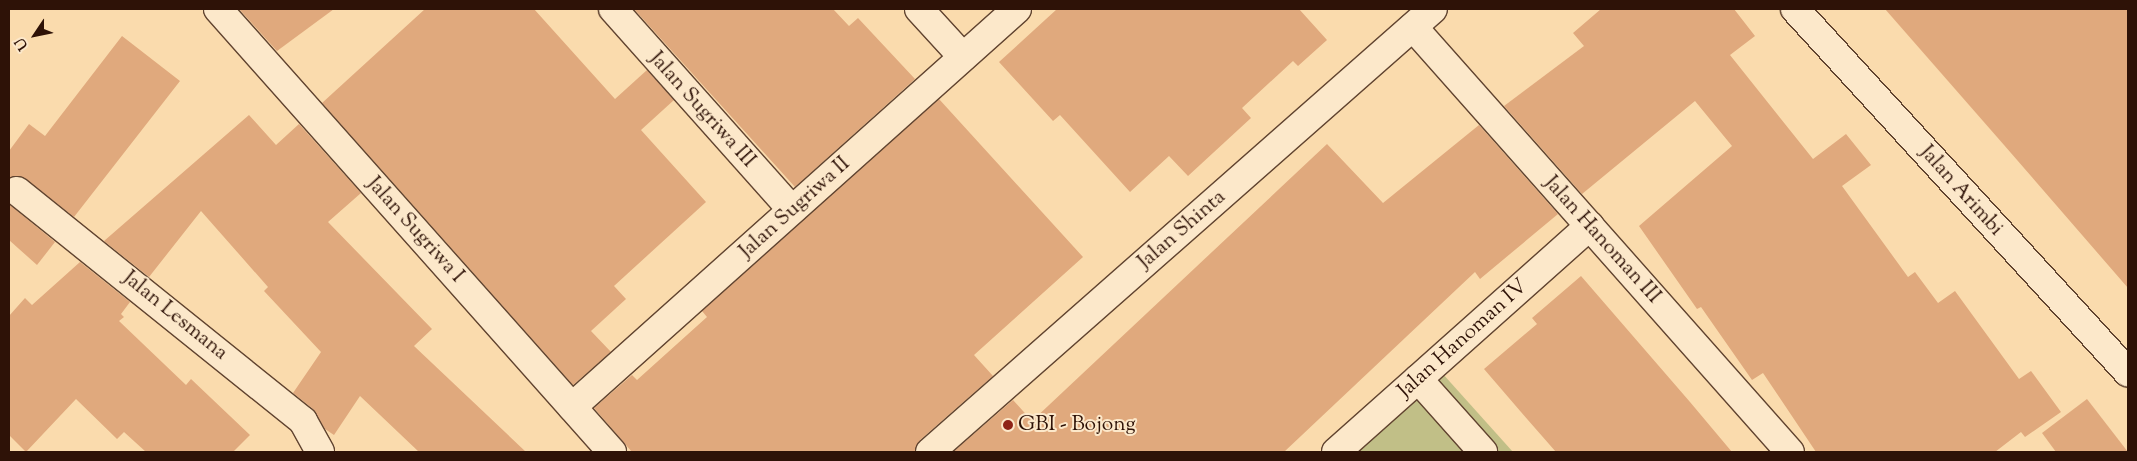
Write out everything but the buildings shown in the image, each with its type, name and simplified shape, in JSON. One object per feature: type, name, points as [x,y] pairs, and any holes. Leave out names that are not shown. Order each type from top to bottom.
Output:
[{"type":"street","name":"Jalan Sugriwa I","points":[[218,9],[612,452]]},
{"type":"street","name":"Jalan Sugriwa III","points":[[613,9],[792,210]]},
{"type":"street","points":[[919,9],[963,58]]},
{"type":"street","name":"Jalan Sugriwa II","points":[[572,407],[1017,9]]},
{"type":"street","name":"Jalan Shinta","points":[[931,452],[1433,9]]},
{"type":"street","name":"Jalan Arimbi","points":[[1795,9],[2128,373]]},
{"type":"street","name":"Jalan Hanoman III","points":[[1413,27],[1790,452]]},
{"type":"street","name":"Jalan Lesmana","points":[[17,191],[303,421],[320,452]]},
{"type":"street","name":"Jalan Hanoman IV","points":[[1336,452],[1590,226]]},
{"type":"street","points":[[1418,379],[1483,452]]},
{"type":"shaded area","points":[[1442,373],[1513,452],[1354,452]]},
{"type":"place","name":"GBI - Bojong","points":[[1008,425]]}]
